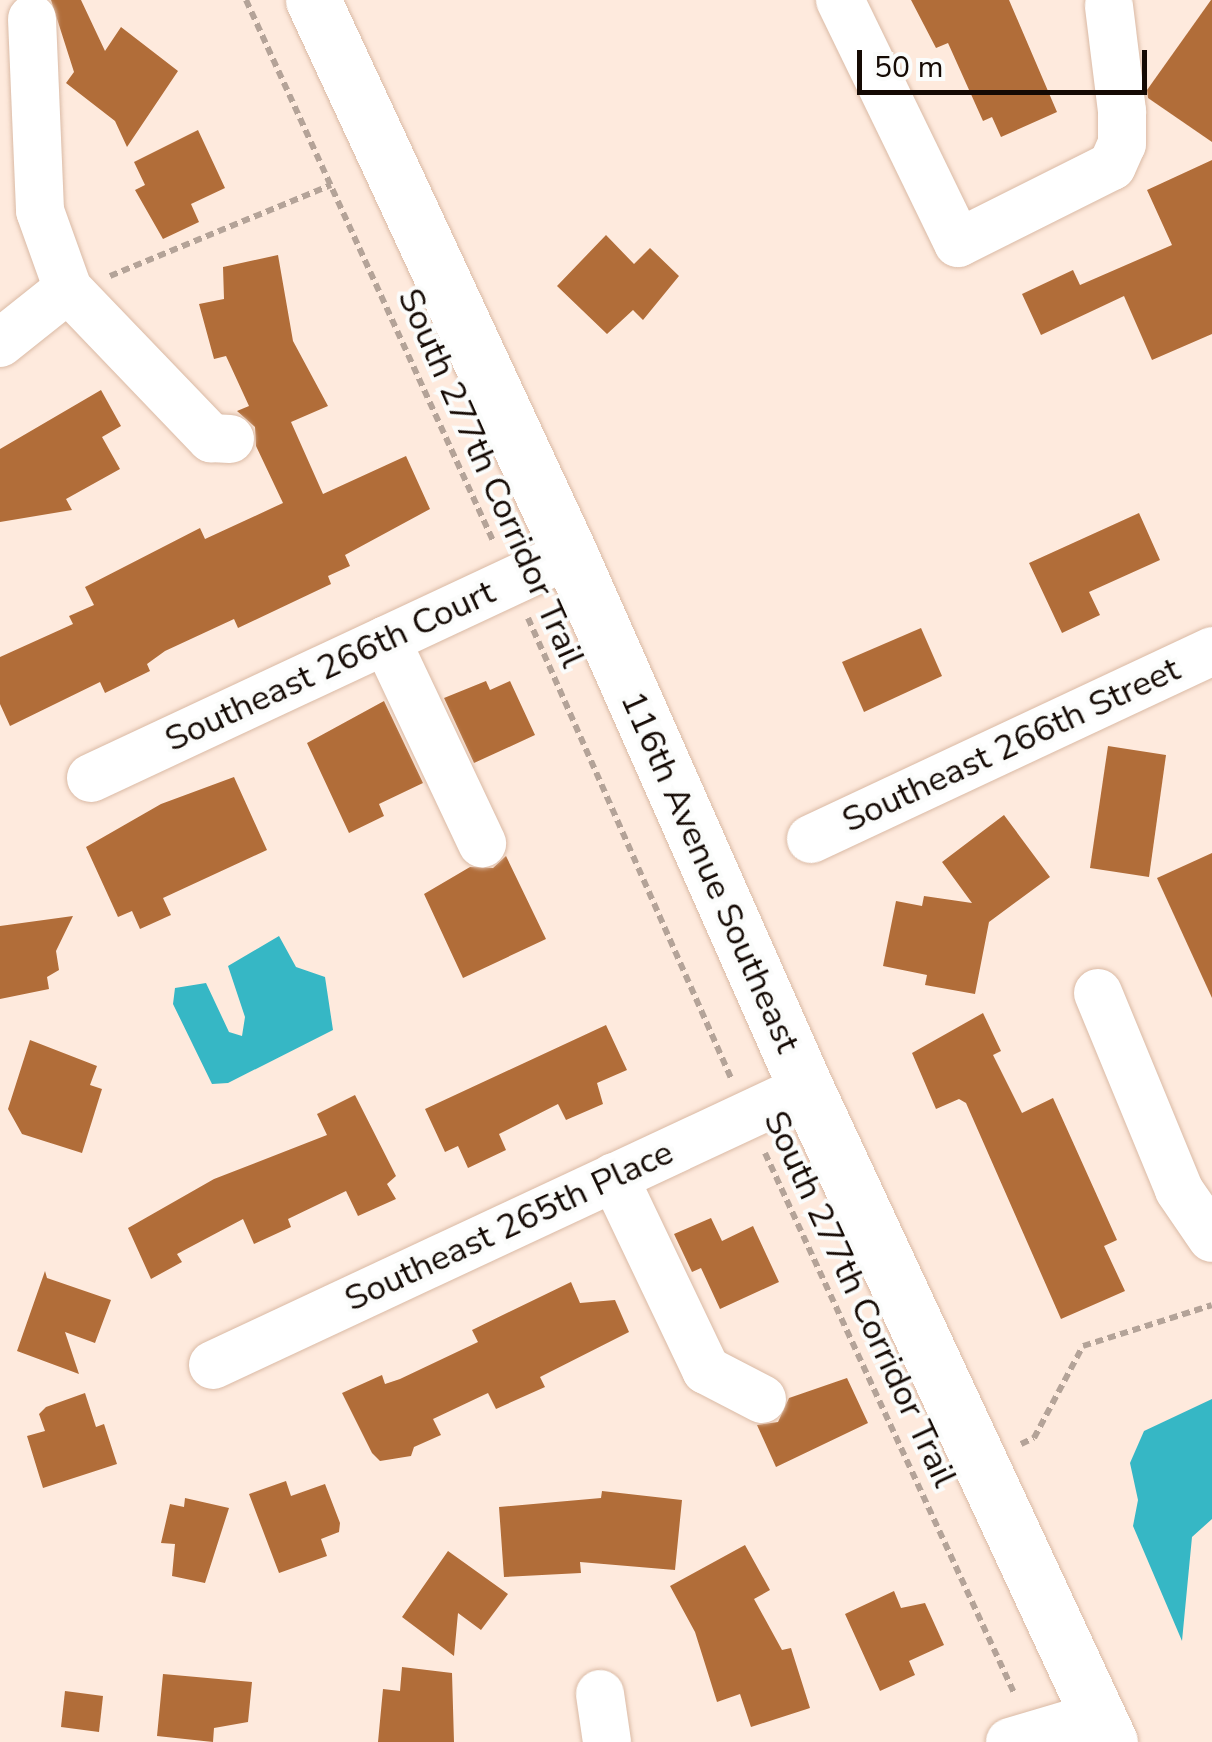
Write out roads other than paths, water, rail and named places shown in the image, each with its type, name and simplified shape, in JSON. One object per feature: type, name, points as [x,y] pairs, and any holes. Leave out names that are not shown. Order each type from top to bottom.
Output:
[{"type":"main road","name":"116th Avenue Southeast","points":[[314,0],[570,554],[806,1088],[1104,1729]]},
{"type":"street","points":[[840,0],[958,243],[1112,166],[1122,144],[1122,111],[1109,6]]},
{"type":"street","points":[[32,19],[40,212],[68,289],[211,438],[230,439]]},
{"type":"street","points":[[0,343],[68,289]]},
{"type":"street","name":"Southeast 266th Court","points":[[90,778],[570,554]]},
{"type":"street","points":[[386,640],[482,843]]},
{"type":"street","name":"Southeast 266th Street","points":[[811,838],[1212,650]]},
{"type":"street","points":[[1098,993],[1179,1190],[1212,1238]]},
{"type":"street","name":"Southeast 265th Place","points":[[213,1365],[806,1088]]},
{"type":"street","points":[[614,1178],[706,1370],[762,1400]]},
{"type":"street","points":[[600,1694],[607,1742]]},
{"type":"street","points":[[1022,1738],[1104,1729]]},
{"type":"water","points":[[279,936],[296,967],[325,977],[333,1030],[228,1083],[212,1084],[173,1004],[175,988],[206,983],[229,1032],[242,1036],[245,1017],[228,966]]},
{"type":"water","points":[[1212,1399],[1212,1519],[1192,1537],[1182,1641],[1133,1526],[1138,1500],[1130,1463],[1144,1431]]}]
